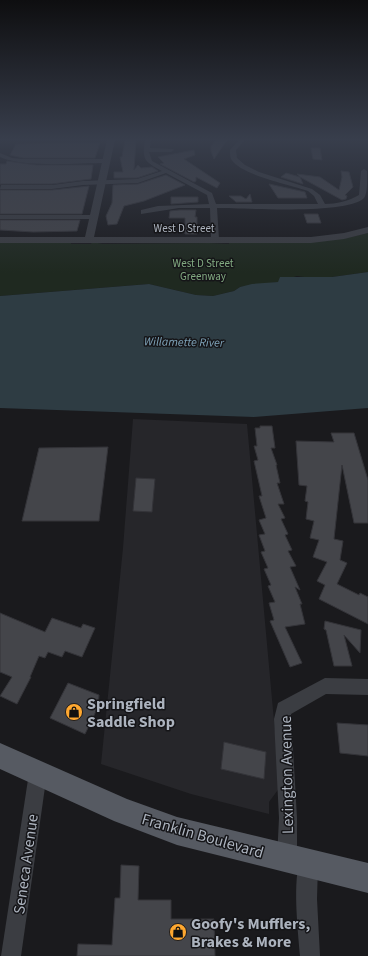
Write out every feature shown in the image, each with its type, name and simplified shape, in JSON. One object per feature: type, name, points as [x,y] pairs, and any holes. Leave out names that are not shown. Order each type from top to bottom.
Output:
[{"type":"main road","name":"Franklin Boulevard","points":[[0,756],[124,812],[177,831],[368,878]]},
{"type":"street","points":[[1,187],[52,187],[70,185]]},
{"type":"street","points":[[89,240],[101,185]]},
{"type":"street","points":[[194,185],[210,194],[213,206],[215,239]]},
{"type":"street","points":[[295,185],[308,188],[316,193],[322,206]]},
{"type":"street","points":[[144,212],[169,207],[322,206],[345,204],[362,196],[364,192],[364,185]]},
{"type":"street","points":[[0,217],[94,217]]},
{"type":"street","name":"West D Street","points":[[0,240],[311,240],[344,236],[368,230]]},
{"type":"street","name":"Lexington Avenue","points":[[310,956],[307,899],[288,818],[282,719],[284,709],[325,686],[368,687]]},
{"type":"street","name":"Seneca Avenue","points":[[11,956],[38,773]]},
{"type":"shaded area","points":[[133,419],[247,424],[280,787],[269,802],[269,814],[191,794],[101,764],[123,548]]},
{"type":"green space","name":"West D Street Greenway","points":[[368,233],[368,272],[332,277],[311,278],[297,276],[278,282],[240,287],[234,291],[213,296],[196,295],[149,284],[0,296],[0,242],[71,241],[71,244],[91,244],[92,242],[103,244],[229,244],[229,242],[264,243],[334,240]]},
{"type":"water","name":"Willamette River","points":[[368,272],[368,408],[254,417],[0,408],[0,296],[149,284],[196,295],[213,296],[234,291],[240,287],[252,284],[278,282],[280,277],[332,277]]},
{"type":"building","points":[[113,185],[185,185],[144,201],[124,206],[117,224],[108,225],[106,216],[112,203]]},
{"type":"building","points":[[211,185],[219,185],[217,188]]},
{"type":"building","points":[[269,185],[305,192],[307,198],[278,198]]},
{"type":"building","points":[[314,185],[331,185],[339,190],[340,185],[352,185],[353,187],[345,195],[347,196],[346,199],[342,200]]},
{"type":"building","points":[[89,186],[82,214],[0,214],[0,190],[52,190]]},
{"type":"building","points":[[250,194],[252,202],[236,202],[229,196],[241,196],[246,199]]},
{"type":"building","points":[[171,197],[198,197],[198,202],[171,204]]},
{"type":"building","points":[[196,210],[195,217],[197,217],[197,234],[185,234],[185,218],[169,218],[170,211]]},
{"type":"building","points":[[304,214],[318,214],[321,223],[307,223]]},
{"type":"building","points":[[0,220],[80,220],[77,231],[33,232],[0,230]]},
{"type":"building","points":[[260,426],[272,426],[275,448],[271,448],[277,465],[280,483],[277,483],[284,504],[278,504],[285,518],[281,519],[288,534],[285,535],[292,550],[288,551],[296,566],[290,567],[300,590],[295,587],[302,604],[300,604],[305,624],[285,627],[302,663],[290,667],[270,621],[274,620],[269,603],[275,602],[268,586],[271,585],[264,569],[268,568],[261,552],[265,551],[259,535],[265,534],[259,520],[266,518],[259,496],[262,496],[254,461],[258,460],[254,446],[257,446],[255,428],[260,428]]},
{"type":"building","points":[[331,433],[354,433],[368,480],[368,523],[354,523],[342,465],[334,539],[343,541],[340,560],[347,563],[337,584],[359,595],[360,593],[368,597],[368,624],[319,599],[325,585],[317,581],[327,562],[313,557],[319,540],[310,538],[314,521],[306,519],[308,502],[305,501],[307,486],[299,485],[296,441],[334,442]]},
{"type":"building","points":[[108,447],[99,521],[22,521],[39,448]]},
{"type":"building","points":[[136,478],[155,479],[152,512],[133,511]]},
{"type":"building","points":[[0,613],[45,632],[52,618],[81,628],[83,624],[95,628],[82,657],[65,651],[62,657],[48,652],[45,658],[39,656],[31,677],[17,704],[0,696],[12,677],[0,672]]},
{"type":"building","points":[[325,621],[361,630],[360,653],[344,635],[352,666],[334,666],[326,630],[324,629]]},
{"type":"building","name":"Springfield Saddle Shop","points":[[68,683],[99,695],[98,707],[85,734],[50,718]]},
{"type":"building","points":[[337,723],[368,725],[368,756],[340,753]]},
{"type":"building","points":[[224,742],[266,752],[264,779],[221,769]]},
{"type":"building","name":"Goofy's Mufflers, Brakes & More","points":[[121,865],[139,866],[138,900],[171,900],[171,919],[214,919],[215,956],[77,956],[78,944],[112,945],[115,898],[120,898]]},
{"type":"place","name":"Springfield Saddle Shop","points":[[74,712]]},
{"type":"place","name":"Goofy's Mufflers, Brakes & More","points":[[178,932]]}]
